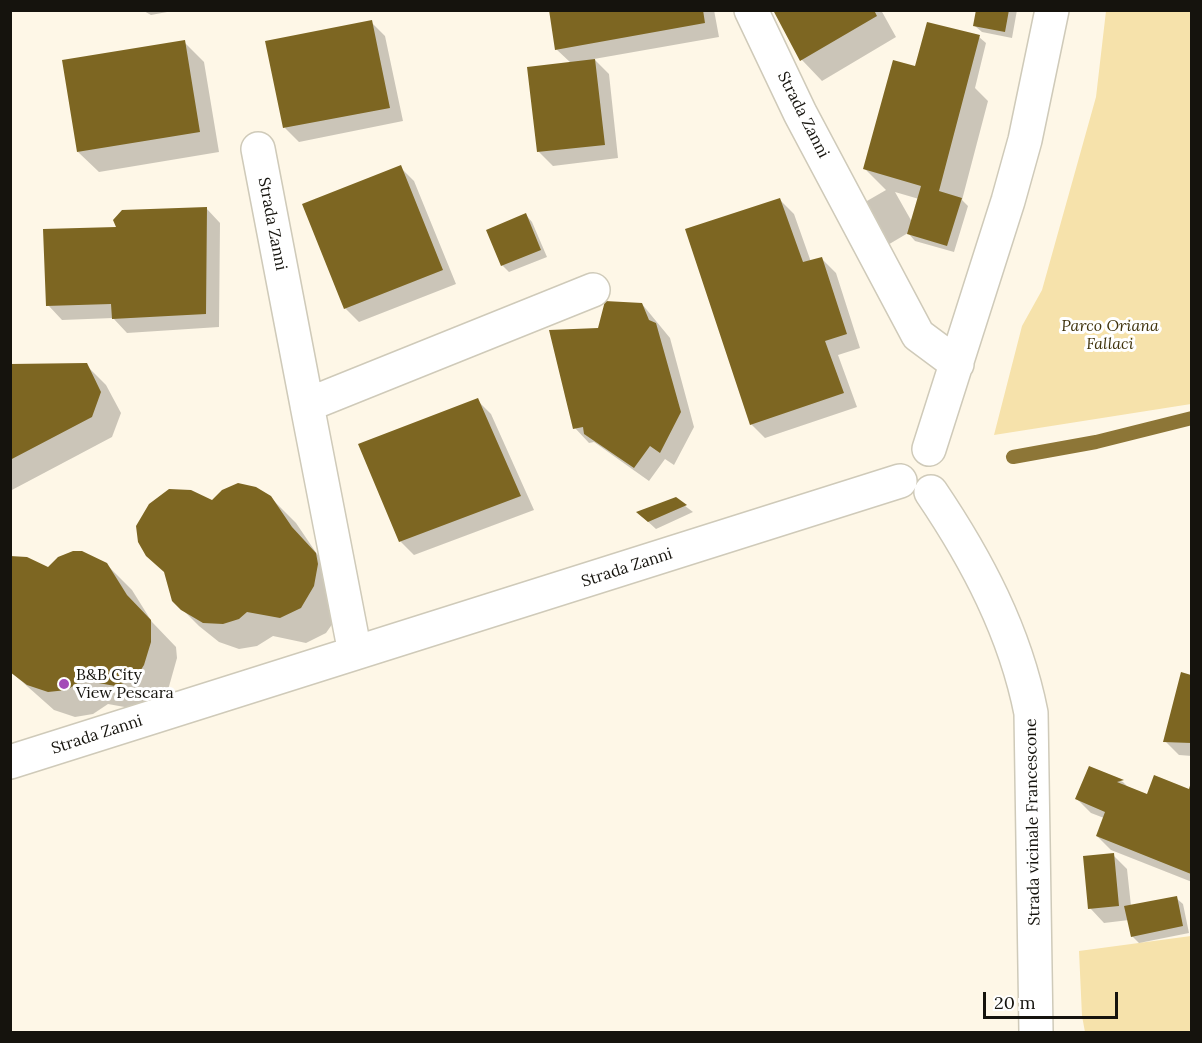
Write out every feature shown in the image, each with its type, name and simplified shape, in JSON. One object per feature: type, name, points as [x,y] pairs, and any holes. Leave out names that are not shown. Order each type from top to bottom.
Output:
[{"type":"street","name":"Strada Zanni","points":[[751,10],[801,113],[918,335],[957,364]]},
{"type":"street","points":[[929,449],[996,244],[1025,140],[1052,10]]},
{"type":"street","name":"Strada Zanni","points":[[258,149],[355,653]]},
{"type":"street","points":[[307,405],[593,290]]},
{"type":"street","points":[[915,448],[929,449],[941,459],[944,474],[942,481],[931,492],[924,494],[910,492],[900,481],[898,467],[904,454],[915,448]]},
{"type":"street","name":"Strada Zanni","points":[[10,762],[900,481]]},
{"type":"street","name":"Strada vicinale Francescone","points":[[931,492],[974,558],[1012,640],[1023,674],[1031,713],[1036,1032]]},
{"type":"green space","name":"Parco Oriana Fallaci","points":[[1106,11],[1191,11],[1191,404],[994,435],[1022,326],[1042,290],[1096,97]]},
{"type":"green space","points":[[1191,936],[1191,1032],[1085,1032],[1082,1016],[1079,951]]},
{"type":"building","points":[[549,10],[703,10],[705,23],[555,50]]},
{"type":"building","points":[[773,10],[874,10],[877,16],[800,61]]},
{"type":"building","points":[[976,10],[1009,10],[1005,32],[973,26]]},
{"type":"building","points":[[372,20],[390,108],[283,128],[265,41]]},
{"type":"building","points":[[927,22],[980,35],[939,191],[962,198],[947,246],[907,234],[921,186],[863,169],[893,60],[915,66]]},
{"type":"building","points":[[185,40],[200,132],[77,152],[62,60]]},
{"type":"building","points":[[595,59],[605,145],[537,152],[527,67]]},
{"type":"building","points":[[401,165],[443,270],[344,309],[302,204]]},
{"type":"building","points":[[780,198],[803,262],[822,257],[847,334],[825,341],[844,393],[750,425],[685,229]]},
{"type":"building","points":[[207,207],[206,314],[112,319],[111,304],[46,306],[43,229],[116,227],[113,220],[122,210]]},
{"type":"building","points":[[526,213],[541,250],[501,266],[486,230]]},
{"type":"building","points":[[605,301],[642,303],[649,320],[656,323],[681,412],[660,453],[650,446],[634,468],[584,434],[583,427],[573,429],[549,330],[598,328]]},
{"type":"building","points":[[87,363],[101,392],[92,417],[10,460],[10,364]]},
{"type":"building","points":[[478,398],[521,496],[399,542],[358,444]]},
{"type":"building","points":[[238,483],[256,487],[271,496],[292,527],[316,553],[318,564],[314,586],[301,608],[280,618],[247,612],[239,619],[223,624],[203,623],[181,610],[172,601],[164,572],[146,556],[138,542],[136,526],[149,504],[169,489],[191,490],[212,500],[222,490]]},
{"type":"building","points":[[676,497],[687,505],[648,522],[636,512]]},
{"type":"building","points":[[73,551],[82,551],[107,563],[127,595],[151,620],[151,642],[144,665],[137,676],[127,682],[115,686],[82,680],[67,690],[48,692],[27,685],[10,672],[10,556],[27,557],[48,567],[58,557]]},
{"type":"building","points":[[1181,672],[1191,675],[1191,743],[1163,742]]},
{"type":"building","points":[[1089,766],[1124,780],[1117,782],[1147,794],[1154,775],[1189,789],[1191,782],[1191,874],[1096,836],[1105,812],[1075,799]]},
{"type":"building","points":[[1114,853],[1119,906],[1088,909],[1083,856]]},
{"type":"building","points":[[1177,896],[1183,926],[1131,937],[1124,906]]},
{"type":"waterway","points":[[1013,457],[1096,442],[1192,418]]},
{"type":"place","name":"B&B City View Pescara","points":[[64,684]]}]
